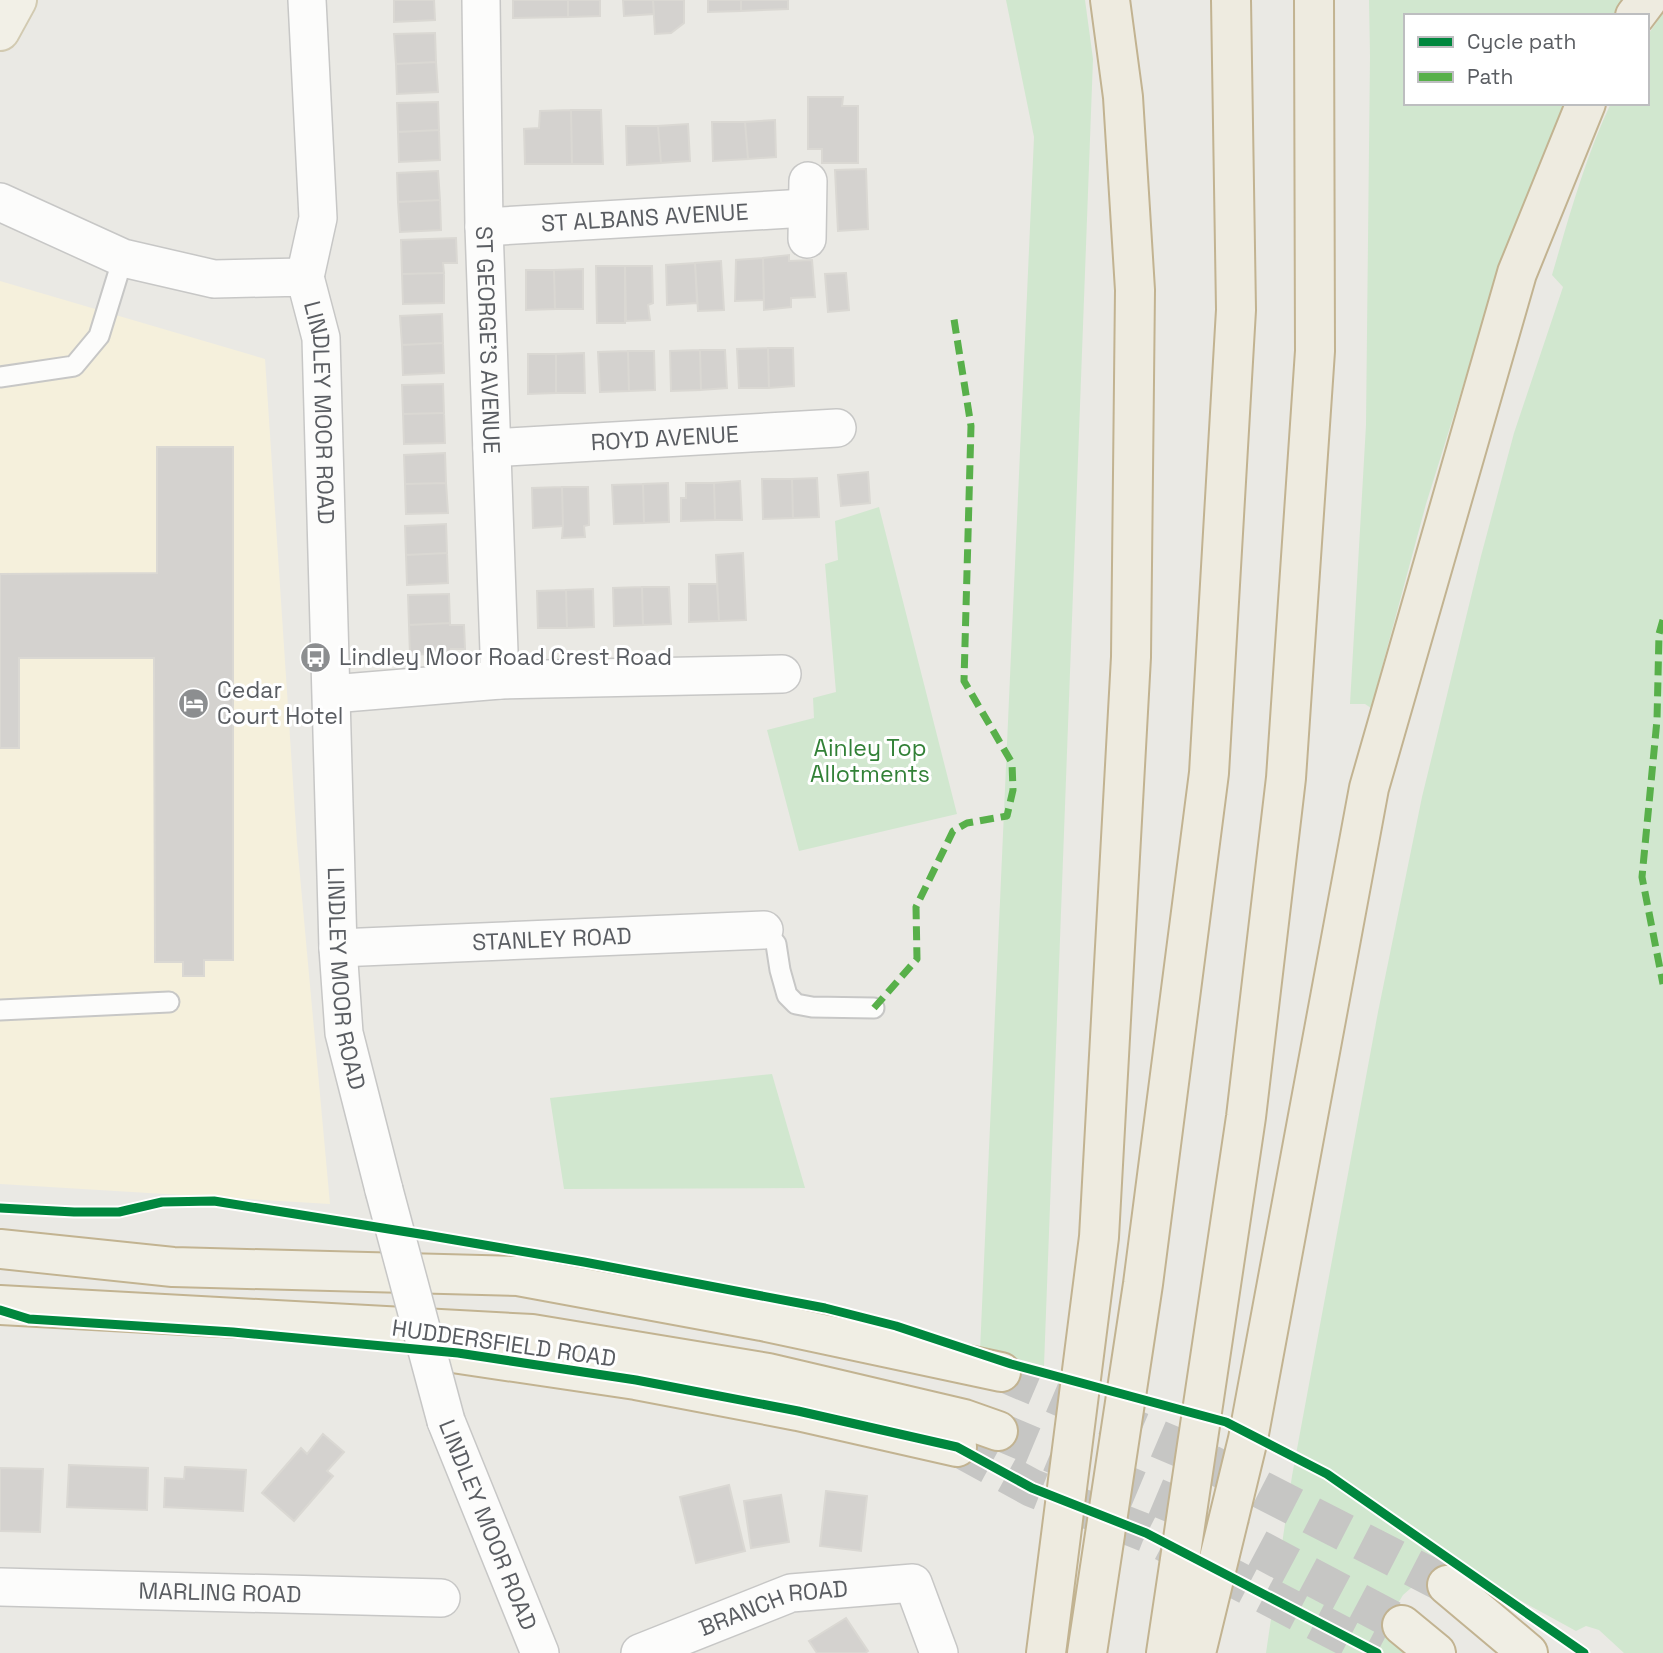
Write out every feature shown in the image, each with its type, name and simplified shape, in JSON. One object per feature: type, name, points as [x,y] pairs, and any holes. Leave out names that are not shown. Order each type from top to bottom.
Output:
[{"type":"highway","points":[[1046,1653],[1099,1237],[1131,657],[1135,290],[1123,97],[1110,0]]},
{"type":"highway","points":[[1087,1653],[1143,1284],[1209,773],[1236,310],[1231,0]]},
{"type":"highway","points":[[1166,1653],[1246,1117],[1286,778],[1315,351],[1314,0]]},
{"type":"highway","points":[[1196,1653],[1248,1439],[1369,788],[1517,272],[1585,105]]},
{"type":"highway","points":[[0,1250],[173,1266],[518,1276],[762,1321],[1001,1372]]},
{"type":"highway","name":"HUDDERSFIELD ROAD","points":[[0,1307],[532,1334],[768,1373],[964,1419],[998,1431]]},
{"type":"highway","name":"HUDDERSFIELD ROAD","points":[[0,1307],[29,1320],[233,1332],[458,1353],[650,1383],[798,1411],[957,1447]]},
{"type":"highway","points":[[1447,1585],[1528,1653]]},
{"type":"highway","points":[[1402,1625],[1436,1653]]},
{"type":"main road","points":[[0,31],[17,0]]},
{"type":"street","name":"LINDLEY MOOR ROAD","points":[[307,0],[318,218],[305,277],[321,338],[338,948],[344,1033],[446,1421],[540,1653]]},
{"type":"street","name":"ST GEORGE'S AVENUE","points":[[481,0],[484,227],[500,680]]},
{"type":"street","name":"LINDLEY MOOR ROAD","points":[[0,202],[123,258],[214,279],[305,277]]},
{"type":"street","name":"ST ALBANS AVENUE","points":[[484,227],[807,209]]},
{"type":"street","name":"ROYD AVENUE","points":[[492,448],[838,428]]},
{"type":"street","points":[[332,694],[500,680],[782,674]]},
{"type":"street","name":"STANLEY ROAD","points":[[338,948],[764,930]]},
{"type":"street","name":"BRANCH ROAD","points":[[640,1653],[791,1593],[913,1583],[939,1653]]},
{"type":"street","name":"MARLING ROAD","points":[[0,1587],[441,1598]]},
{"type":"lane","points":[[0,377],[74,366],[99,336],[123,258]]},
{"type":"lane","points":[[764,930],[776,944],[787,995],[796,1003],[812,1007],[874,1008]]},
{"type":"lane","points":[[0,1010],[169,1002]]},
{"type":"shaded area","points":[[0,281],[265,359],[297,843],[330,1204],[0,1184]]},
{"type":"green space","points":[[1006,0],[1085,0],[1093,59],[1044,1366],[980,1351],[1034,137]]},
{"type":"green space","points":[[1369,0],[1623,0],[1614,14],[1404,14],[1404,105],[1565,105],[1491,296],[1426,504],[1371,708],[1365,704],[1350,704],[1366,425]]},
{"type":"green space","points":[[1663,13],[1663,1653],[1624,1653],[1599,1630],[1586,1626],[1576,1631],[1505,1592],[1452,1581],[1424,1582],[1403,1595],[1397,1605],[1395,1632],[1404,1653],[1266,1653],[1292,1476],[1378,1012],[1422,797],[1514,433],[1563,287],[1552,275],[1571,210],[1585,166],[1610,105],[1649,105],[1649,33]]},
{"type":"green space","name":"Ainley Top Allotments","points":[[879,507],[957,814],[799,851],[767,730],[814,718],[813,698],[836,692],[825,564],[838,560],[835,521]]},
{"type":"green space","points":[[772,1074],[805,1188],[564,1189],[550,1098]]},
{"type":"building","points":[[394,0],[434,0],[435,20],[394,22]]},
{"type":"building","points":[[513,0],[568,0],[568,17],[513,18]]},
{"type":"building","points":[[568,0],[600,0],[600,16],[568,17]]},
{"type":"building","points":[[623,0],[653,0],[654,14],[624,16]]},
{"type":"building","points":[[653,0],[684,0],[684,23],[671,33],[655,34]]},
{"type":"building","points":[[708,0],[741,0],[741,11],[708,12]]},
{"type":"building","points":[[741,0],[788,0],[788,9],[741,11]]},
{"type":"building","points":[[435,33],[436,62],[396,64],[394,34]]},
{"type":"building","points":[[436,62],[438,92],[397,94],[396,64]]},
{"type":"building","points":[[808,97],[843,97],[842,106],[858,106],[858,163],[822,163],[822,149],[808,149]]},
{"type":"building","points":[[438,102],[439,130],[398,132],[397,103]]},
{"type":"building","points":[[571,110],[572,164],[525,164],[524,129],[539,128],[540,111]]},
{"type":"building","points":[[571,110],[601,110],[603,164],[572,164]]},
{"type":"building","points":[[775,120],[776,157],[748,159],[745,122]]},
{"type":"building","points":[[712,122],[745,122],[748,159],[713,161]]},
{"type":"building","points":[[688,124],[690,161],[661,163],[658,126]]},
{"type":"building","points":[[626,126],[658,126],[661,163],[627,165]]},
{"type":"building","points":[[439,130],[440,160],[399,162],[398,132]]},
{"type":"building","points":[[866,169],[868,229],[838,231],[835,170]]},
{"type":"building","points":[[438,171],[440,200],[398,202],[397,173]]},
{"type":"building","points":[[440,200],[441,230],[400,232],[398,202]]},
{"type":"building","points":[[456,238],[457,263],[443,263],[444,273],[402,274],[401,240]]},
{"type":"building","points":[[789,255],[789,261],[812,260],[815,297],[791,298],[791,307],[764,310],[763,258]]},
{"type":"building","points":[[763,258],[764,300],[735,301],[736,260]]},
{"type":"building","points":[[721,261],[724,310],[698,311],[695,263]]},
{"type":"building","points":[[695,263],[697,303],[667,305],[666,265]]},
{"type":"building","points":[[596,266],[625,266],[625,323],[597,323]]},
{"type":"building","points":[[625,266],[652,266],[653,303],[648,305],[650,320],[626,321]]},
{"type":"building","points":[[583,269],[583,309],[555,309],[554,270]]},
{"type":"building","points":[[526,270],[554,270],[555,309],[526,310]]},
{"type":"building","points":[[444,273],[444,303],[403,304],[402,274]]},
{"type":"building","points":[[846,273],[849,310],[828,312],[825,274]]},
{"type":"building","points":[[442,314],[443,343],[402,345],[400,316]]},
{"type":"building","points":[[443,343],[444,373],[403,375],[402,345]]},
{"type":"building","points":[[768,348],[793,348],[794,386],[769,388]]},
{"type":"building","points":[[768,348],[769,388],[739,388],[737,349]]},
{"type":"building","points":[[700,350],[725,350],[727,388],[701,390]]},
{"type":"building","points":[[700,350],[701,390],[671,391],[670,351]]},
{"type":"building","points":[[628,351],[629,391],[600,392],[598,352]]},
{"type":"building","points":[[628,351],[654,351],[655,390],[629,391]]},
{"type":"building","points":[[584,353],[585,393],[556,393],[556,354]]},
{"type":"building","points":[[528,354],[556,354],[556,393],[528,394]]},
{"type":"building","points":[[443,384],[444,413],[403,414],[402,385]]},
{"type":"building","points":[[444,413],[445,443],[404,444],[403,414]]},
{"type":"building","name":"Cedar Court Hotel","points":[[157,447],[233,447],[233,960],[204,960],[204,976],[183,976],[183,962],[155,962],[154,658],[19,658],[19,748],[0,748],[0,574],[157,573]]},
{"type":"building","points":[[445,453],[446,483],[405,484],[404,455]]},
{"type":"building","points":[[868,472],[870,503],[841,506],[838,475]]},
{"type":"building","points":[[817,478],[819,517],[793,518],[792,479]]},
{"type":"building","points":[[762,479],[792,479],[793,518],[763,519]]},
{"type":"building","points":[[740,481],[742,520],[715,520],[714,483]]},
{"type":"building","points":[[446,483],[448,513],[406,514],[405,484]]},
{"type":"building","points":[[668,483],[669,522],[644,523],[643,484]]},
{"type":"building","points":[[686,483],[714,483],[715,520],[681,521],[681,498],[686,498]]},
{"type":"building","points":[[643,484],[644,523],[614,524],[612,485]]},
{"type":"building","points":[[562,487],[563,526],[533,528],[532,488]]},
{"type":"building","points":[[562,487],[588,487],[589,525],[584,526],[585,537],[562,538]]},
{"type":"building","points":[[446,524],[447,553],[406,555],[405,526]]},
{"type":"building","points":[[447,553],[448,583],[407,585],[406,555]]},
{"type":"building","points":[[743,553],[746,620],[719,621],[716,555]]},
{"type":"building","points":[[689,584],[717,584],[719,621],[689,622]]},
{"type":"building","points":[[642,587],[669,587],[671,624],[643,625]]},
{"type":"building","points":[[642,587],[643,625],[614,626],[613,588]]},
{"type":"building","points":[[593,589],[594,627],[567,628],[566,590]]},
{"type":"building","points":[[566,590],[567,628],[538,628],[537,591]]},
{"type":"building","points":[[449,594],[450,623],[409,625],[408,595]]},
{"type":"building","points":[[409,625],[464,625],[465,649],[451,649],[451,653],[410,655]]},
{"type":"building","points":[[323,1434],[344,1452],[327,1471],[333,1476],[294,1521],[262,1493],[301,1448],[307,1454]]},
{"type":"building","points":[[69,1465],[148,1468],[147,1510],[67,1507]]},
{"type":"building","points":[[185,1467],[246,1470],[243,1511],[164,1507],[165,1478],[184,1479]]},
{"type":"building","points":[[0,1468],[43,1469],[40,1532],[0,1531]]},
{"type":"building","points":[[729,1485],[745,1551],[696,1563],[680,1497]]},
{"type":"building","points":[[826,1491],[867,1496],[861,1551],[820,1546]]},
{"type":"building","points":[[781,1495],[789,1542],[751,1548],[744,1501]]},
{"type":"building","points":[[846,1618],[868,1651],[817,1653],[809,1641]]},
{"type":"tunnel","points":[[1001,1372],[1182,1449],[1447,1585]]},
{"type":"tunnel","points":[[998,1431],[1182,1508],[1402,1625]]},
{"type":"tunnel","points":[[957,1447],[1032,1488],[1146,1533],[1377,1653]]},
{"type":"marked path","points":[[874,1008],[917,959],[916,907],[953,831],[967,823],[1007,816],[1013,790],[1012,763],[964,681],[971,426],[953,313]]},
{"type":"marked path","points":[[1663,620],[1659,634],[1657,720],[1642,877],[1663,984]]},
{"type":"cycle path","points":[[0,1208],[119,1212],[162,1202],[214,1201],[584,1262],[825,1308],[896,1326],[1011,1364],[1226,1422],[1327,1474],[1584,1653]]},
{"type":"cycle path","points":[[0,1310],[29,1319],[233,1332],[458,1353],[636,1380],[798,1411],[957,1447],[1032,1488],[1146,1533],[1377,1653]]},
{"type":"place","name":"Lindley Moor Road Crest Road","points":[[316,657]]},
{"type":"place","name":"Cedar Court Hotel","points":[[194,703]]}]
